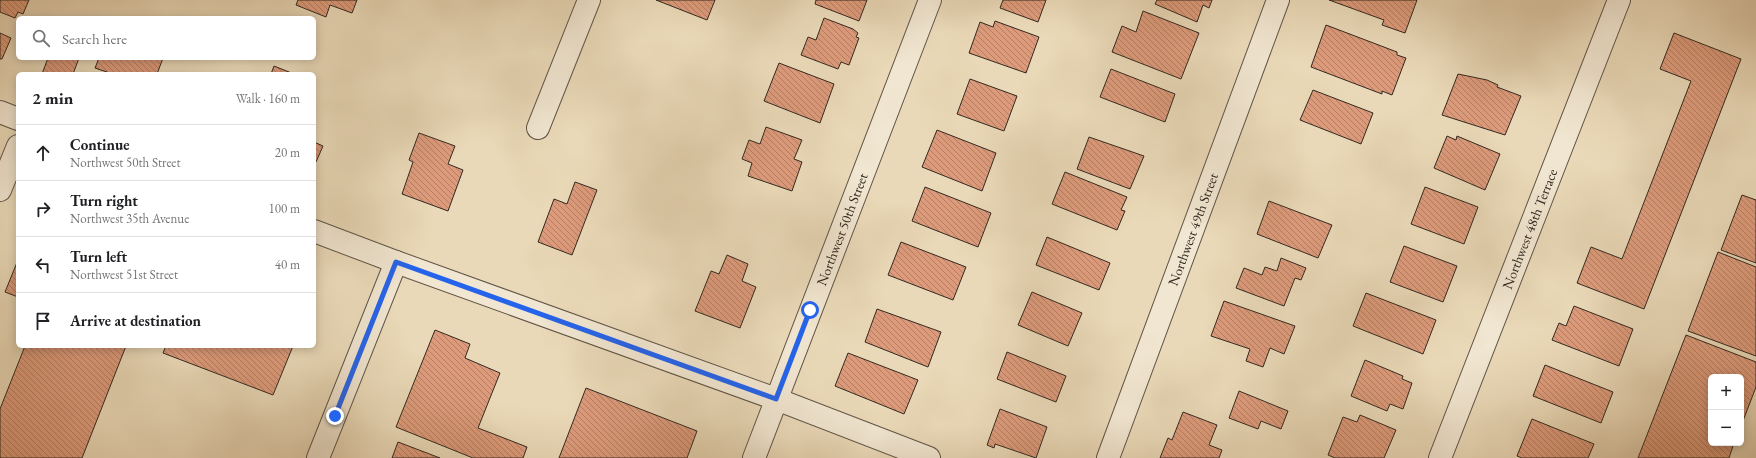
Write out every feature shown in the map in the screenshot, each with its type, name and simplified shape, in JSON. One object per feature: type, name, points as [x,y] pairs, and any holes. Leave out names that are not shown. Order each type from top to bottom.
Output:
[{"type":"street","points":[[538,128],[589,0]]},
{"type":"street","name":"Northwest 50th Street","points":[[754,458],[930,0]]},
{"type":"street","name":"Northwest 49th Street","points":[[1108,458],[1278,0]]},
{"type":"street","name":"Northwest 48th Terrace","points":[[1440,458],[1619,0]]},
{"type":"street","points":[[0,112],[16,118]]},
{"type":"street","points":[[0,190],[16,151]]},
{"type":"street","points":[[316,232],[776,399],[929,458]]},
{"type":"street","points":[[318,458],[396,262]]},
{"type":"building","points":[[0,0],[29,0],[23,14],[18,12],[15,18],[0,12]]},
{"type":"building","points":[[298,0],[357,0],[352,13],[330,5],[326,17],[296,5]]},
{"type":"building","points":[[656,0],[715,0],[707,20]]},
{"type":"building","points":[[816,0],[867,0],[859,21],[815,4]]},
{"type":"building","points":[[1003,0],[1046,0],[1038,22],[1000,8]]},
{"type":"building","points":[[1157,0],[1212,0],[1209,8],[1203,5],[1197,22],[1155,4]]},
{"type":"building","points":[[1329,0],[1417,0],[1405,33],[1382,25],[1384,20]]},
{"type":"building","points":[[1143,11],[1199,33],[1181,79],[1112,52],[1122,26],[1136,32]]},
{"type":"building","points":[[824,18],[853,29],[858,33],[856,37],[859,38],[849,65],[841,62],[838,69],[801,55],[808,37],[816,40]]},
{"type":"building","points":[[995,21],[1039,37],[1026,73],[969,53],[980,22],[993,27]]},
{"type":"building","points":[[1326,25],[1397,52],[1397,55],[1406,58],[1392,95],[1382,91],[1382,94],[1311,67]]},
{"type":"building","points":[[0,33],[11,38],[2,59],[0,59]]},
{"type":"building","points":[[1674,33],[1741,59],[1644,309],[1577,283],[1591,247],[1622,259],[1691,81],[1660,69]]},
{"type":"building","points":[[47,60],[78,60],[74,72],[43,72]]},
{"type":"building","points":[[98,60],[162,60],[158,72],[107,72],[95,68]]},
{"type":"building","points":[[779,63],[834,84],[820,123],[764,101]]},
{"type":"building","points":[[274,66],[289,72],[272,72]]},
{"type":"building","points":[[1111,69],[1175,94],[1165,122],[1100,97]]},
{"type":"building","points":[[1458,74],[1487,80],[1498,85],[1497,87],[1521,96],[1505,135],[1442,115]]},
{"type":"building","points":[[970,79],[1017,96],[1004,131],[957,114]]},
{"type":"building","points":[[1313,90],[1373,113],[1361,144],[1300,120]]},
{"type":"building","points":[[766,127],[802,140],[794,159],[802,162],[792,191],[748,176],[752,163],[742,159],[749,140],[760,144]]},
{"type":"building","points":[[937,130],[996,153],[982,191],[922,167]]},
{"type":"building","points":[[419,133],[455,146],[448,164],[463,170],[448,211],[402,194],[413,162],[409,160]]},
{"type":"building","points":[[1447,136],[1456,140],[1457,136],[1500,154],[1485,190],[1434,168]]},
{"type":"building","points":[[1089,137],[1144,156],[1130,189],[1077,169]]},
{"type":"building","points":[[316,143],[323,146],[316,162]]},
{"type":"building","points":[[1065,172],[1127,197],[1121,210],[1125,211],[1117,230],[1052,204]]},
{"type":"building","points":[[575,182],[597,190],[572,255],[538,242],[554,199],[567,204]]},
{"type":"building","points":[[925,187],[991,213],[978,247],[912,221]]},
{"type":"building","points":[[1425,187],[1478,207],[1464,244],[1411,224]]},
{"type":"building","points":[[1742,195],[1756,200],[1756,263],[1721,250]]},
{"type":"building","points":[[1269,201],[1332,225],[1318,258],[1257,234]]},
{"type":"building","points":[[1047,237],[1110,263],[1099,290],[1036,265]]},
{"type":"building","points":[[901,242],[966,267],[953,300],[888,275]]},
{"type":"building","points":[[1404,246],[1457,266],[1443,302],[1390,282]]},
{"type":"building","points":[[1718,252],[1756,267],[1756,356],[1688,331]]},
{"type":"building","points":[[727,255],[748,264],[742,281],[756,287],[740,328],[695,311],[711,271],[719,274]]},
{"type":"building","points":[[1281,258],[1306,268],[1301,280],[1295,278],[1284,306],[1236,288],[1244,268],[1262,275],[1265,267],[1277,271]]},
{"type":"building","points":[[16,265],[16,296],[5,292]]},
{"type":"building","points":[[1032,292],[1082,313],[1068,346],[1018,325]]},
{"type":"building","points":[[1366,293],[1436,320],[1423,354],[1353,326]]},
{"type":"building","points":[[1224,301],[1295,326],[1284,354],[1270,348],[1263,367],[1246,361],[1250,349],[1211,336]]},
{"type":"building","points":[[1574,306],[1633,329],[1619,366],[1552,340],[1559,323],[1566,326]]},
{"type":"building","points":[[877,309],[941,332],[928,367],[865,342]]},
{"type":"building","points":[[435,330],[470,344],[465,358],[500,373],[478,428],[527,447],[523,458],[473,458],[396,427]]},
{"type":"building","points":[[1686,335],[1756,362],[1756,387],[1744,418],[1744,374],[1708,374],[1708,446],[1733,446],[1729,458],[1638,458]]},
{"type":"building","points":[[24,348],[125,348],[82,458],[0,458],[0,409]]},
{"type":"building","points":[[165,348],[292,348],[273,395],[163,353]]},
{"type":"building","points":[[1007,352],[1066,376],[1056,402],[997,379]]},
{"type":"building","points":[[848,353],[918,380],[904,414],[835,386]]},
{"type":"building","points":[[1365,360],[1403,376],[1402,379],[1412,383],[1403,409],[1390,404],[1387,411],[1351,396]]},
{"type":"building","points":[[1545,365],[1613,392],[1601,423],[1533,396]]},
{"type":"building","points":[[586,388],[697,431],[687,458],[559,458]]},
{"type":"building","points":[[1239,391],[1288,411],[1281,429],[1261,421],[1258,429],[1229,418]]},
{"type":"building","points":[[1000,409],[1047,427],[1036,458],[995,444],[994,448],[987,445]]},
{"type":"building","points":[[1183,412],[1217,425],[1209,445],[1222,450],[1219,458],[1160,458],[1168,438],[1172,440]]},
{"type":"building","points":[[1360,415],[1396,430],[1384,458],[1335,458],[1328,455],[1343,417],[1357,422]]},
{"type":"building","points":[[1532,419],[1594,444],[1588,458],[1522,458],[1517,456]]},
{"type":"building","points":[[398,442],[440,458],[392,458]]},
{"type":"route","points":[[335,416],[396,262],[776,399],[810,310]]}]
